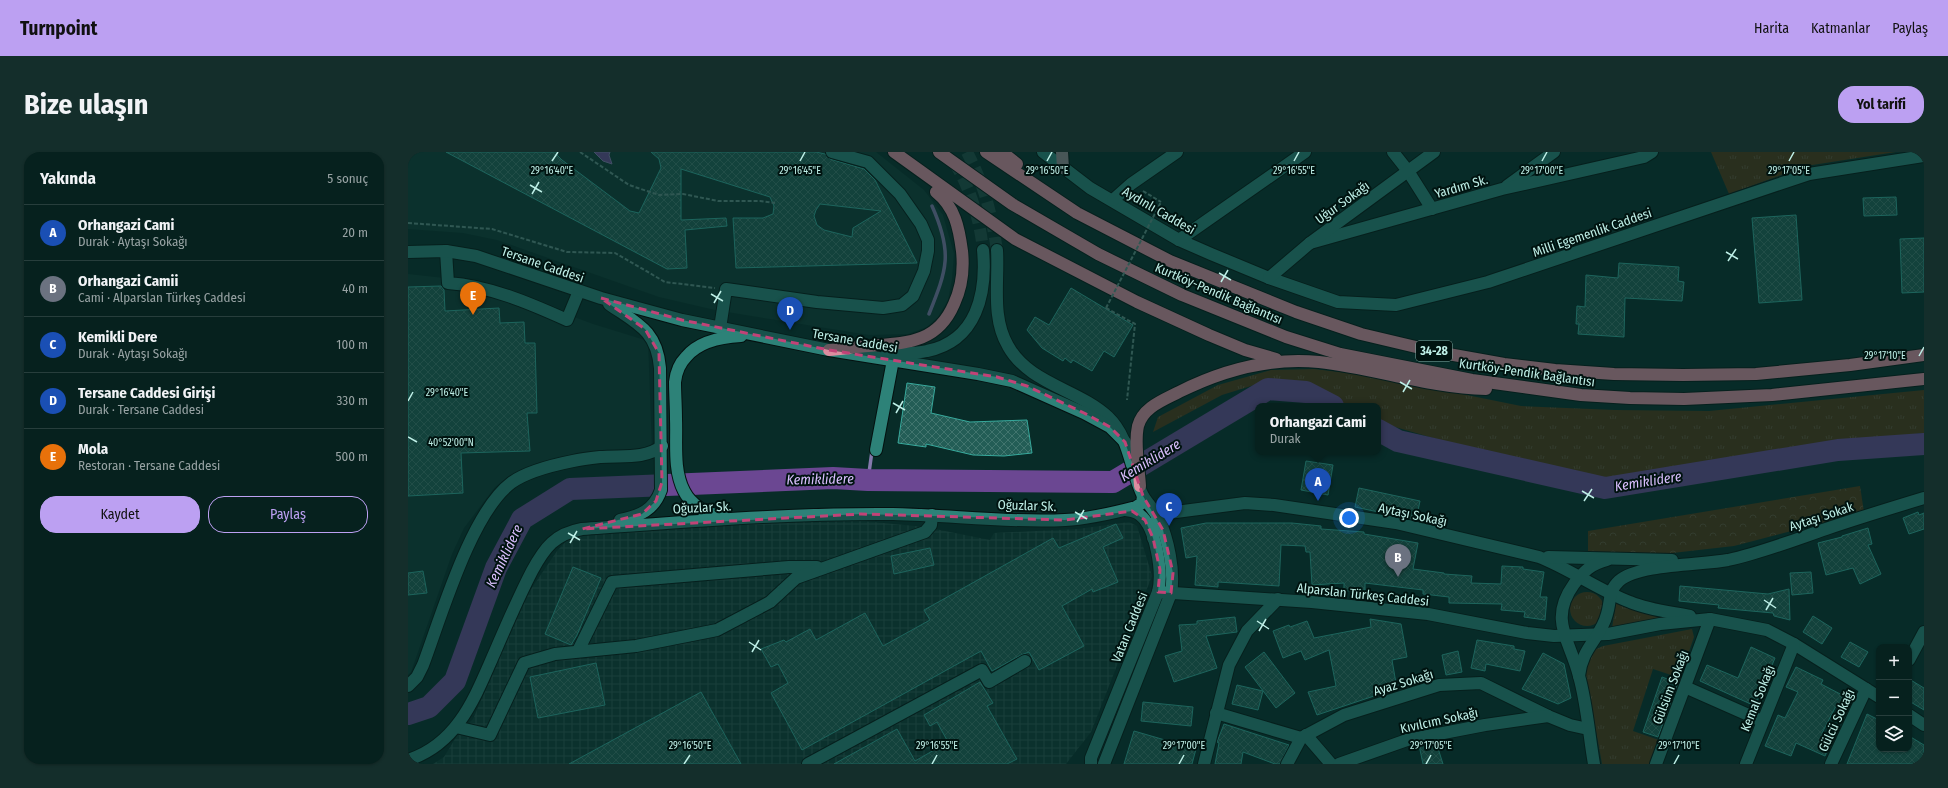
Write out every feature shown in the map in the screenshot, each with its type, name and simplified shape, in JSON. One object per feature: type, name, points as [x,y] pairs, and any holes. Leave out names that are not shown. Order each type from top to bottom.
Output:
[{"type":"highway","points":[[829,350],[892,345],[924,338],[943,324],[951,314],[956,300],[964,269],[956,220],[947,200],[888,152]]},
{"type":"highway","points":[[894,152],[1015,239],[1137,302],[1209,334],[1270,358],[1294,362],[1335,364],[1440,386],[1476,389],[1541,390]]},
{"type":"highway","name":"Kurtköy-Pendik Bağlantısı","points":[[939,152],[1012,204],[1098,254],[1182,295],[1286,337],[1340,354],[1472,380],[1581,395],[1684,399],[1772,395],[1924,379]]},
{"type":"highway","name":"Kurtköy-Pendik Bağlantısı","points":[[986,152],[1077,213],[1170,261],[1296,312],[1361,334],[1437,352],[1504,364],[1555,370],[1614,374],[1756,374],[1850,365],[1924,355]]},
{"type":"highway","points":[[1002,152],[1077,213]]},
{"type":"highway","points":[[1142,491],[1137,436],[1138,425],[1149,409],[1204,379],[1252,365],[1294,362]]},
{"type":"main road","points":[[1062,152],[1064,168]]},
{"type":"street","points":[[832,152],[868,162]]},
{"type":"street","points":[[720,328],[726,289],[817,302],[883,308],[902,305],[917,288],[924,271],[928,251],[928,240],[921,224],[908,204],[888,181],[868,162],[854,152]]},
{"type":"street","name":"Aydınlı Caddesi","points":[[1043,152],[1090,188],[1113,200],[1179,240],[1270,278]]},
{"type":"street","points":[[1113,200],[1131,184],[1177,152]]},
{"type":"street","points":[[1179,240],[1305,152]]},
{"type":"street","points":[[1393,152],[1408,171],[1432,209]]},
{"type":"street","name":"Uğur Sokağı","points":[[1270,278],[1310,243],[1434,152]]},
{"type":"street","points":[[1502,189],[1554,152]]},
{"type":"street","name":"Yardım Sk.","points":[[1310,243],[1502,189],[1648,155]]},
{"type":"street","name":"Milli Egemenlik Caddesi","points":[[1270,278],[1338,302],[1396,305],[1488,282],[1809,174],[1924,156]]},
{"type":"street","points":[[854,354],[914,353],[928,351],[949,342],[961,333],[972,319],[980,305],[984,288],[985,271],[983,250]]},
{"type":"street","points":[[997,250],[998,314],[1002,334],[1008,347],[1030,370],[1090,404],[1108,417],[1125,442],[1142,491],[1163,516],[1173,573],[1171,593],[1104,764]]},
{"type":"street","points":[[446,251],[448,283],[467,284],[525,301],[567,320],[579,291]]},
{"type":"street","name":"Tersane Caddesi","points":[[408,252],[446,251],[476,256],[601,298],[682,320],[829,350],[997,377],[1027,386],[1084,412],[1110,427],[1125,442]]},
{"type":"street","points":[[582,528],[642,514],[656,501],[661,490],[662,451],[659,353],[654,340],[645,329],[601,298]]},
{"type":"street","points":[[756,335],[727,337],[711,341],[697,348],[685,358],[679,368],[675,381],[677,457],[680,481],[684,492],[702,509],[716,515],[789,516]]},
{"type":"street","points":[[876,450],[893,360]]},
{"type":"street","points":[[408,686],[416,677],[423,665],[467,546],[486,514],[505,488],[525,475],[573,461],[601,457],[641,455],[655,451],[662,451]]},
{"type":"street","points":[[1125,510],[1139,506],[1142,491]]},
{"type":"street","name":"Aytaşı Sokak","points":[[1727,560],[1755,553],[1924,498]]},
{"type":"street","name":"Aytaşı Sokağı","points":[[1163,516],[1245,503],[1282,506],[1396,523],[1539,557]]},
{"type":"street","name":"Oğuzlar Sk.","points":[[408,760],[438,743],[456,727],[472,704],[526,582],[538,560],[559,536],[582,528],[789,516],[861,514],[932,515],[1024,520],[1065,520],[1125,510]]},
{"type":"street","name":"Vatan Caddesi","points":[[1089,762],[1158,592],[1161,579],[1153,538],[1148,526],[1141,515],[1136,512],[1125,510]]},
{"type":"street","points":[[456,727],[490,735],[524,663],[555,654],[636,646],[717,630],[770,602],[796,578],[925,532],[931,524],[932,515]]},
{"type":"street","points":[[1153,538],[1153,528],[1163,516]]},
{"type":"street","points":[[1539,557],[1607,560],[1727,560]]},
{"type":"street","points":[[1539,557],[1610,593],[1644,607],[1767,630],[1794,644],[1876,695]]},
{"type":"street","points":[[1594,764],[1579,676],[1564,635],[1561,613],[1563,602],[1579,577],[1590,565],[1607,560]]},
{"type":"street","points":[[1579,676],[1583,656],[1597,635],[1607,614],[1610,593],[1619,580],[1642,571],[1727,560]]},
{"type":"street","points":[[578,652],[612,582],[789,567],[825,568]]},
{"type":"street","name":"Alparslan Türkeş Caddesi","points":[[1158,592],[1278,599],[1428,614],[1527,633],[1597,635]]},
{"type":"street","points":[[1204,764],[1228,665],[1247,631],[1278,599]]},
{"type":"street","points":[[1597,635],[1680,621],[1710,619]]},
{"type":"street","name":"Gülsüm Sokağı","points":[[1656,764],[1710,619]]},
{"type":"street","points":[[1912,654],[1924,632]]},
{"type":"street","name":"Kemal Sokağı","points":[[1746,764],[1794,644]]},
{"type":"street","points":[[808,764],[982,670],[988,682],[1025,661]]},
{"type":"street","name":"Ayaz Sokağı","points":[[1304,737],[1344,715],[1439,685],[1481,683],[1548,716],[1570,725],[1588,729]]},
{"type":"street","points":[[1685,687],[1762,721]]},
{"type":"street","name":"Gülcü Sokağı","points":[[1831,764],[1866,689]]},
{"type":"street","points":[[1216,713],[1304,737],[1332,764]]},
{"type":"street","name":"Kıvılcım Sokağı","points":[[1339,764],[1407,740],[1485,725],[1548,716]]},
{"type":"street","points":[[1910,716],[1924,725]]},
{"type":"street","points":[[1286,764],[1304,737]]},
{"type":"path","points":[[580,152],[629,186],[659,195],[683,194],[718,201],[760,201],[775,203]]},
{"type":"path","points":[[1127,400],[1135,324],[1106,308],[1161,202],[1131,184]]},
{"type":"path","points":[[408,223],[492,229],[567,252],[614,252],[665,282],[726,289]]},
{"type":"highlighted area","points":[[601,298],[682,320],[829,350],[997,377],[1027,386],[1084,413],[1110,427],[1125,442],[1143,496],[1163,530],[1173,573],[1171,593],[1158,592],[1160,570],[1153,538],[1145,520],[1132,511],[1065,520],[861,514],[582,529],[642,514],[656,501],[662,482],[659,353],[645,329]]},
{"type":"shaded area","points":[[408,152],[876,152],[924,190],[943,215],[954,254],[952,279],[948,300],[938,317],[927,327],[908,334],[869,335],[715,310],[659,297],[497,240],[463,233],[408,229]]},
{"type":"shaded area","points":[[408,274],[444,278],[542,305],[593,324],[648,341],[652,450],[522,470],[508,477],[495,487],[464,528],[452,554],[411,672],[408,675]]},
{"type":"shaded area","points":[[852,520],[925,527],[990,540],[994,533],[1078,529],[1129,522],[1137,526],[1152,576],[1091,732],[1066,764],[433,764],[444,757],[458,734],[473,719],[525,598],[557,551],[573,534],[692,523]]},
{"type":"green space","points":[[1711,152],[1896,152],[1806,166],[1729,194]]},
{"type":"green space","points":[[1314,369],[1373,376],[1521,406],[1615,410],[1709,411],[1924,390],[1924,433],[1857,440],[1608,481],[1440,440],[1381,423],[1381,403],[1344,403],[1311,385],[1264,382],[1222,395],[1153,432],[1158,417],[1218,385],[1271,370]]},
{"type":"green space","points":[[1860,486],[1864,512],[1734,546],[1655,555],[1588,554],[1588,531]]},
{"type":"green space","points":[[1587,592],[1599,597],[1604,609],[1599,621],[1587,626],[1575,621],[1570,609],[1575,597]]},
{"type":"green space","points":[[1616,603],[1643,613],[1658,616],[1658,619],[1612,628]]},
{"type":"green space","points":[[1692,629],[1694,637],[1680,678],[1653,669],[1633,731],[1659,740],[1651,764],[1602,764],[1585,670],[1592,651],[1603,646]]},
{"type":"water","points":[[594,152],[610,152],[609,155],[612,164],[603,161]]},
{"type":"building","points":[[446,152],[557,152],[557,155],[562,160],[630,211],[639,213],[661,168],[659,159],[651,152],[816,152],[825,154],[830,159],[864,169],[875,180],[917,263],[736,268],[733,218],[763,218],[773,214],[774,206],[770,197],[681,169],[681,220],[726,218],[727,226],[685,230],[687,268],[667,269]],"holes":[[[820,204],[881,211],[853,228],[852,237],[824,230],[817,225],[814,216]]]},
{"type":"building","points":[[1896,197],[1897,215],[1864,216],[1863,198]]},
{"type":"building","points":[[1796,215],[1802,300],[1759,303],[1752,218]]},
{"type":"building","points":[[1924,238],[1924,292],[1902,293],[1900,239]]},
{"type":"building","points":[[1619,263],[1679,267],[1678,281],[1684,282],[1682,301],[1625,298],[1624,337],[1578,334],[1579,324],[1576,324],[1577,306],[1585,307],[1586,275],[1618,278]]},
{"type":"building","points":[[441,286],[444,290],[445,311],[499,308],[500,323],[524,322],[525,343],[535,343],[537,413],[527,413],[530,451],[461,453],[463,493],[408,496],[408,287]]},
{"type":"building","points":[[1071,288],[1133,325],[1114,357],[1104,351],[1092,371],[1073,360],[1071,363],[1065,358],[1063,361],[1042,348],[1027,330],[1035,317],[1049,325]]},
{"type":"building","points":[[907,383],[935,387],[931,413],[970,422],[1027,420],[1032,453],[1004,456],[973,455],[926,444],[926,447],[898,443]]},
{"type":"building","points":[[1306,461],[1333,465],[1328,495],[1301,490]]},
{"type":"building","points":[[1359,488],[1420,501],[1416,520],[1355,507]]},
{"type":"building","points":[[1918,512],[1919,515],[1924,513],[1924,529],[1909,534],[1903,518]]},
{"type":"building","points":[[1206,523],[1292,523],[1321,526],[1321,529],[1364,532],[1364,534],[1418,543],[1413,569],[1444,574],[1472,576],[1471,583],[1501,584],[1502,566],[1523,567],[1523,569],[1544,572],[1540,597],[1547,597],[1545,620],[1524,617],[1525,612],[1501,610],[1502,604],[1449,603],[1449,597],[1423,594],[1423,590],[1365,583],[1365,590],[1344,591],[1344,583],[1312,585],[1310,552],[1306,552],[1305,546],[1281,545],[1279,586],[1218,582],[1218,587],[1195,585],[1197,556],[1186,558],[1181,528]]},
{"type":"building","points":[[1116,524],[1123,538],[1103,547],[1118,582],[1093,592],[1092,589],[1062,606],[1084,646],[1039,670],[1029,652],[992,671],[981,651],[802,750],[771,693],[788,683],[778,664],[771,667],[761,649],[784,640],[786,642],[810,629],[816,640],[865,613],[883,646],[930,620],[924,610],[1053,538],[1059,548]]},
{"type":"building","points":[[1868,528],[1872,544],[1868,545],[1881,574],[1860,584],[1853,568],[1826,575],[1818,543]]},
{"type":"building","points":[[930,548],[934,565],[894,574],[891,556]]},
{"type":"building","points":[[573,567],[601,578],[577,635],[571,645],[545,634]]},
{"type":"building","points":[[423,571],[427,593],[408,595],[408,573]]},
{"type":"building","points":[[1811,572],[1813,593],[1792,595],[1790,573]]},
{"type":"building","points":[[1680,586],[1768,594],[1789,589],[1790,620],[1774,616],[1773,613],[1718,608],[1719,605],[1679,601]]},
{"type":"building","points":[[1813,616],[1832,628],[1822,644],[1803,632]]},
{"type":"building","points":[[1235,617],[1237,632],[1206,636],[1217,668],[1174,682],[1165,656],[1182,651],[1179,625],[1197,624],[1197,621]]},
{"type":"building","points":[[1370,619],[1401,624],[1407,657],[1392,660],[1397,689],[1374,695],[1317,715],[1308,692],[1336,686],[1329,650],[1305,660],[1301,651],[1283,658],[1273,631],[1289,625],[1290,627],[1307,621],[1314,638],[1371,627]]},
{"type":"building","points":[[1477,640],[1514,646],[1514,649],[1525,651],[1520,671],[1486,664],[1485,671],[1471,668]]},
{"type":"building","points":[[1850,642],[1868,652],[1859,667],[1841,657]]},
{"type":"building","points":[[1751,647],[1775,658],[1755,706],[1700,681],[1707,665],[1738,678]]},
{"type":"building","points":[[1458,651],[1462,672],[1446,675],[1442,655]]},
{"type":"building","points":[[1264,652],[1295,693],[1276,708],[1245,667]]},
{"type":"building","points":[[1543,653],[1564,664],[1571,698],[1558,704],[1522,689]]},
{"type":"building","points":[[596,663],[605,705],[538,718],[530,677]]},
{"type":"building","points":[[1796,667],[1823,680],[1821,684],[1846,697],[1840,709],[1836,706],[1822,733],[1833,738],[1825,756],[1796,743],[1791,756],[1765,746],[1778,715],[1785,718],[1798,692],[1786,687]]},
{"type":"building","points":[[1662,677],[1678,683],[1658,737],[1643,732]]},
{"type":"building","points":[[1912,681],[1924,688],[1924,710],[1912,703]]},
{"type":"building","points":[[980,682],[993,703],[987,706],[1017,759],[1007,764],[834,764],[897,729],[915,761],[948,742],[937,722],[930,726],[924,715]]},
{"type":"building","points":[[1237,685],[1263,691],[1258,710],[1232,704]]},
{"type":"building","points":[[701,692],[741,764],[569,764]]},
{"type":"building","points":[[1143,702],[1193,707],[1191,726],[1141,721]]},
{"type":"building","points":[[1867,714],[1876,718],[1876,752],[1912,752],[1912,738],[1924,745],[1924,754],[1919,764],[1847,764]]},
{"type":"building","points":[[1224,724],[1289,745],[1280,764],[1275,764],[1243,752],[1241,764],[1215,764],[1219,743],[1217,742]]},
{"type":"building","points":[[1134,731],[1196,749],[1192,764],[1124,764]]},
{"type":"building","points":[[1436,742],[1443,764],[1423,764],[1419,745]]},
{"type":"waterway","points":[[929,314],[940,285],[945,261],[943,236],[932,206]]},
{"type":"waterway","name":"Kemiklidere","points":[[408,714],[429,707],[455,681],[496,568],[522,519],[570,489],[833,478],[868,480],[1113,482],[1268,389],[1306,392],[1327,403]]},
{"type":"waterway","name":"Kemiklidere","points":[[1381,432],[1398,441],[1605,488],[1838,450],[1924,444]]},
{"type":"waterway","points":[[868,480],[872,451]]},
{"type":"tunnel","points":[[967,152],[983,188],[997,250]]},
{"type":"tunnel","points":[[954,162],[965,182],[977,216],[983,250]]},
{"type":"place","name":"Mola","points":[[473,315]]},
{"type":"place","name":"Tersane Caddesi Girişi","points":[[790,330]]},
{"type":"place","name":"Orhangazi Cami","points":[[1318,501]]},
{"type":"place","name":"Kemikli Dere","points":[[1169,526]]},
{"type":"place","name":"Orhangazi Camii","points":[[1398,577]]}]
